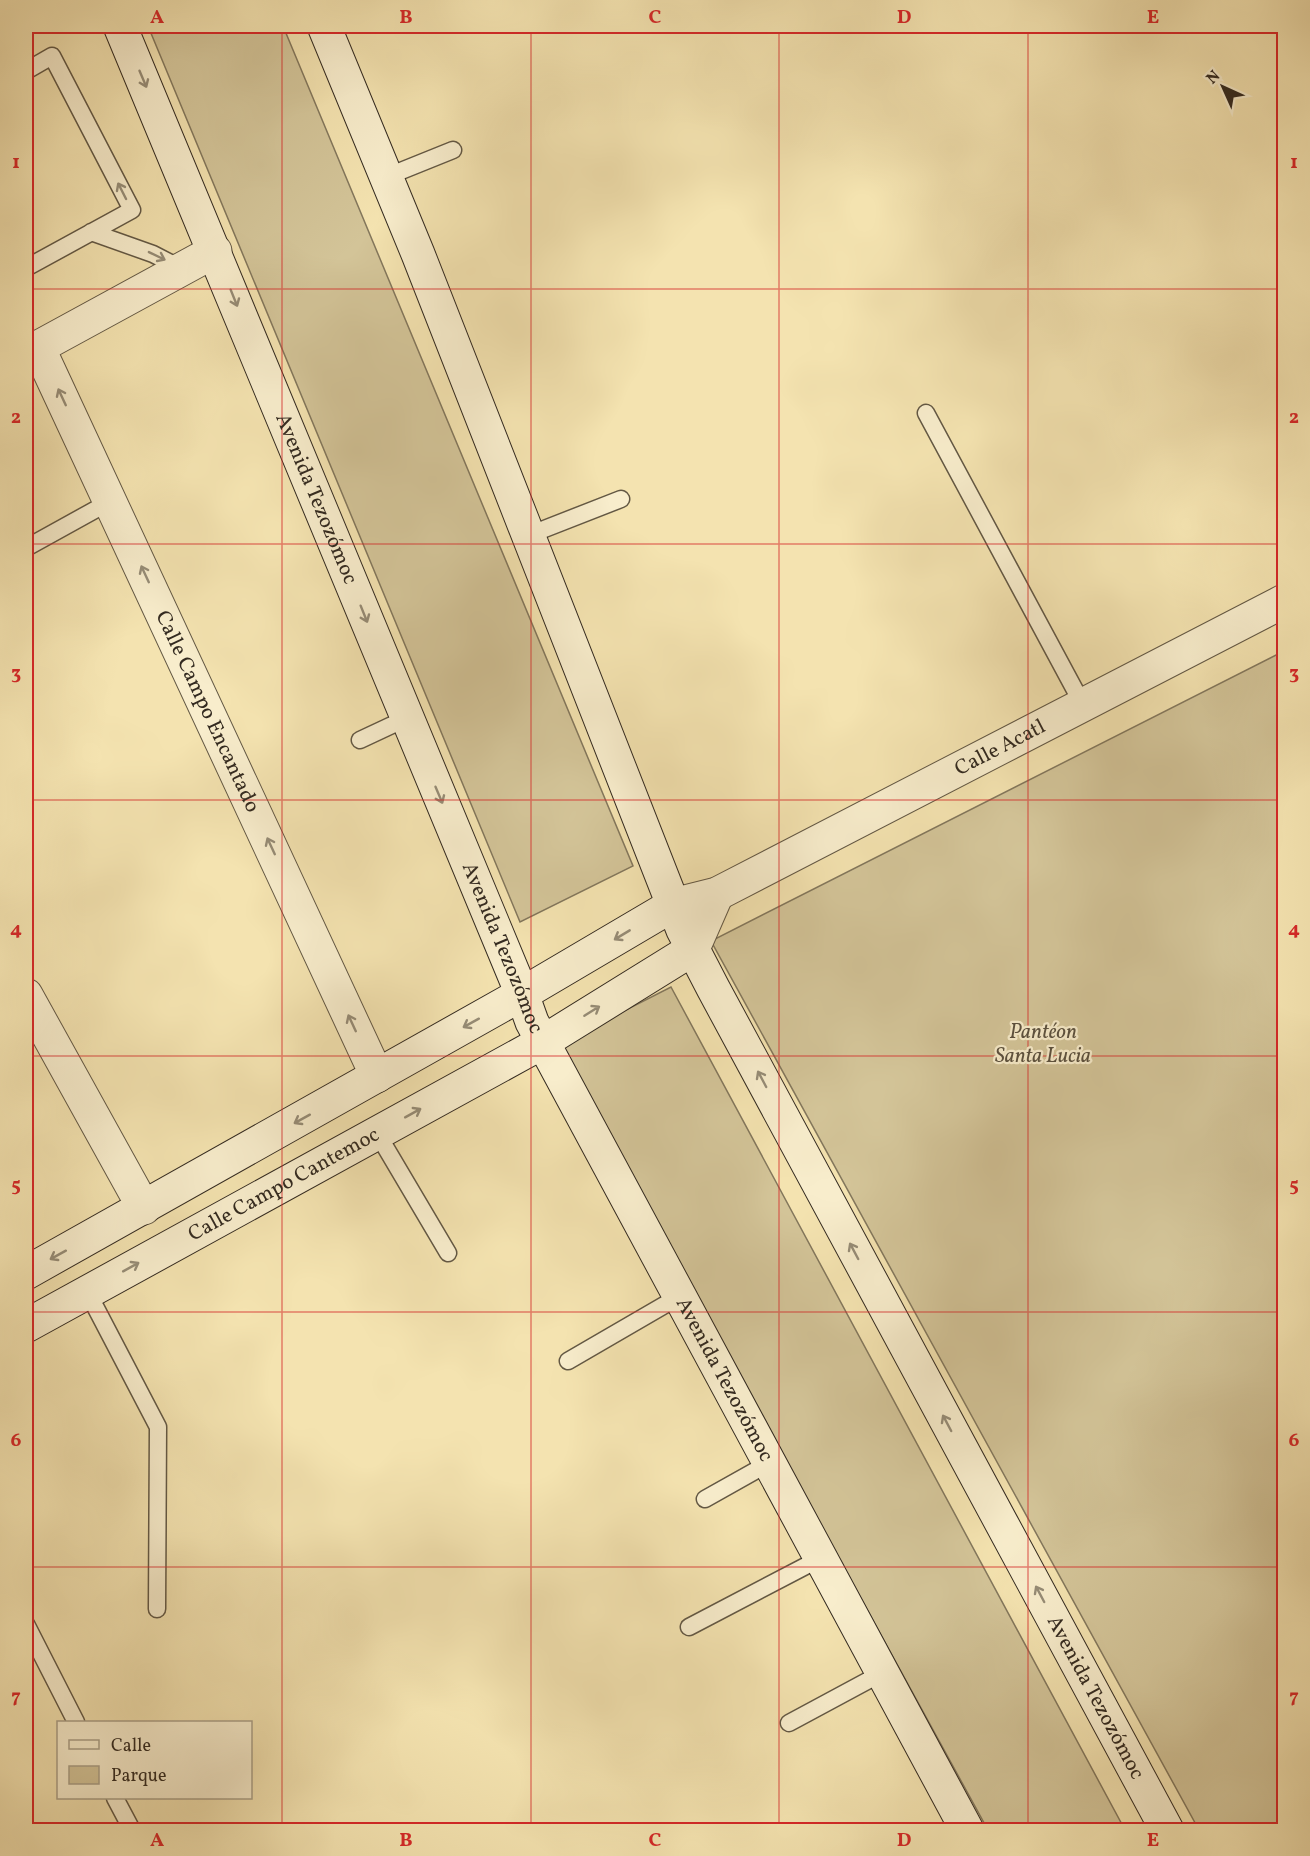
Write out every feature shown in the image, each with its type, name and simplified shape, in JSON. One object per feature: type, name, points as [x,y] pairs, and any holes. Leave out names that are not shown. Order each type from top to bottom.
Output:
[{"type":"main road","name":"Avenida Tezozómoc","points":[[120,26],[532,1022],[967,1830]]},
{"type":"main road","name":"Avenida Tezozómoc","points":[[324,26],[529,534],[673,905],[693,949],[1167,1830]]},
{"type":"main road","points":[[32,350],[215,251]]},
{"type":"main road","name":"Calle Campo Encantado","points":[[32,350],[111,501],[377,1076]]},
{"type":"main road","name":"Calle Acatl","points":[[522,994],[673,905],[717,894],[1284,601]]},
{"type":"main road","points":[[543,1042],[693,949],[717,894]]},
{"type":"main road","points":[[26,1273],[522,994]]},
{"type":"main road","points":[[26,995],[144,1208]]},
{"type":"main road","name":"Calle Campo Cantemoc","points":[[26,1326],[543,1042]]},
{"type":"lane","points":[[26,71],[52,56],[132,210],[26,268]]},
{"type":"lane","points":[[386,177],[453,150]]},
{"type":"lane","points":[[91,232],[153,254],[182,269]]},
{"type":"lane","points":[[926,413],[1083,705]]},
{"type":"lane","points":[[529,534],[621,499]]},
{"type":"lane","points":[[26,548],[111,501]]},
{"type":"lane","points":[[360,740],[407,718]]},
{"type":"lane","points":[[377,1133],[447,1253]]},
{"type":"lane","points":[[87,1291],[158,1427],[157,1609]]},
{"type":"lane","points":[[568,1361],[680,1296]]},
{"type":"lane","points":[[705,1499],[769,1463]]},
{"type":"lane","points":[[689,1627],[821,1558]]},
{"type":"lane","points":[[26,1624],[75,1721]]},
{"type":"lane","points":[[789,1723],[882,1673]]},
{"type":"lane","points":[[116,1799],[132,1830]]},
{"type":"green space","points":[[148,26],[283,26],[633,866],[520,922]]},
{"type":"green space","name":"Pantéon Santa Lucia","points":[[1284,651],[1284,1830],[1199,1830],[711,941]]},
{"type":"green space","points":[[671,987],[1125,1830],[988,1830],[557,1045]]}]
